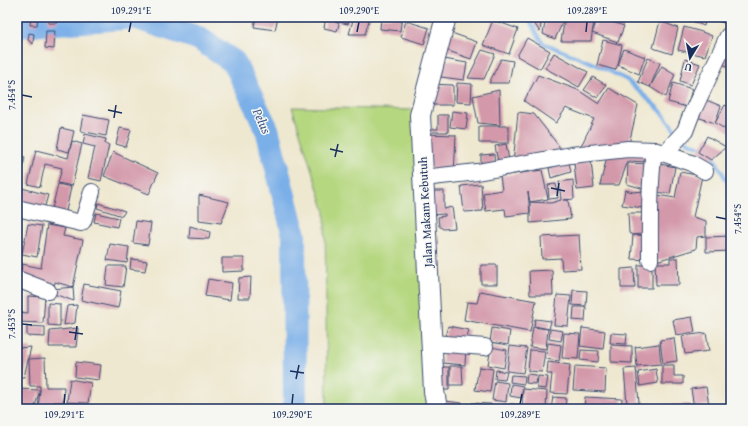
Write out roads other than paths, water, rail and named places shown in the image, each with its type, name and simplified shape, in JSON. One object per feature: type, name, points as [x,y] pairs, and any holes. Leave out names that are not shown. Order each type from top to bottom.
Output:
[{"type":"street","name":"Jalan Makam Kebutuh","points":[[436,409],[420,115],[446,17]]},
{"type":"street","points":[[650,260],[651,178],[670,144],[691,115],[728,36],[731,34]]},
{"type":"street","points":[[423,178],[477,172],[571,155],[670,144],[691,163],[705,171]]},
{"type":"street","points":[[17,208],[81,223],[83,221],[92,192]]},
{"type":"street","points":[[17,279],[48,291]]},
{"type":"street","points":[[432,343],[485,347]]},
{"type":"waterway","name":"Pelus","points":[[17,26],[135,17],[198,38],[234,62],[267,129],[294,235],[295,409]]},
{"type":"waterway","points":[[527,17],[543,43],[597,65],[627,80],[660,110],[678,134]]},
{"type":"waterway","points":[[682,139],[705,149]]},
{"type":"waterway","points":[[712,154],[731,189]]}]
